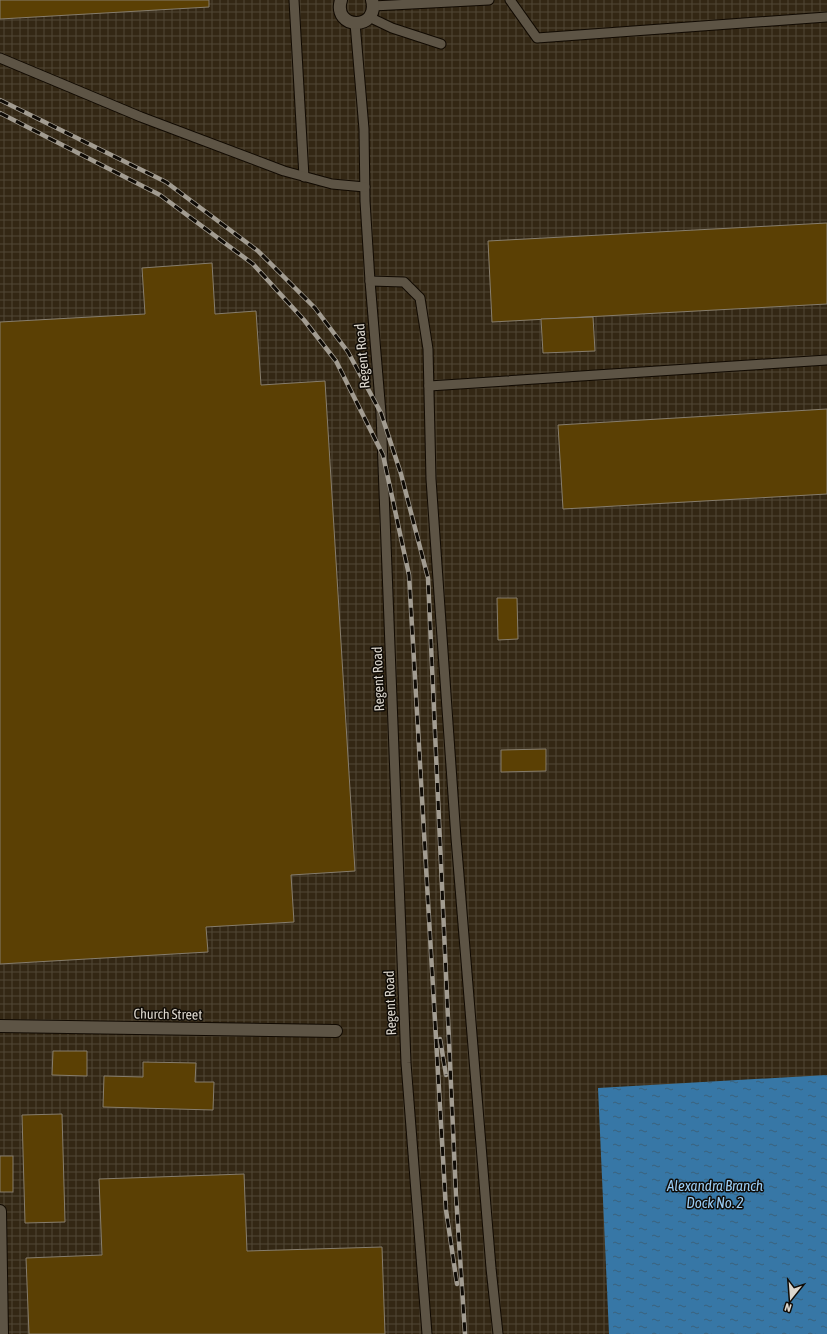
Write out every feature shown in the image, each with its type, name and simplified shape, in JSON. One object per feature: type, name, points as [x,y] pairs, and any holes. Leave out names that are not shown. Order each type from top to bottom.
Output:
[{"type":"street","points":[[342,0],[340,10],[342,14],[345,19],[355,23],[365,21],[371,8]]},
{"type":"street","name":"Church Street","points":[[0,1026],[336,1031]]},
{"type":"street","points":[[0,1211],[2,1334]]},
{"type":"lane","points":[[294,0],[304,176]]},
{"type":"lane","points":[[371,8],[489,0]]},
{"type":"lane","points":[[510,0],[537,38],[827,17]]},
{"type":"lane","points":[[371,8],[392,28],[441,44]]},
{"type":"lane","name":"Regent Road","points":[[355,23],[364,129],[365,187],[370,281],[381,420],[406,1063],[427,1334]]},
{"type":"lane","points":[[0,58],[141,117],[284,171],[332,184],[365,187]]},
{"type":"lane","points":[[370,281],[404,282],[420,298],[428,349],[431,479],[456,838],[491,1268],[498,1334]]},
{"type":"lane","points":[[428,386],[827,360]]},
{"type":"shaded area","points":[[0,0],[827,0],[827,1334],[0,1334]]},
{"type":"water","name":"Alexandra Branch Dock No. 2","points":[[827,1075],[827,1334],[609,1334],[598,1088]]},
{"type":"building","points":[[0,0],[209,0],[209,7],[0,19]]},
{"type":"building","points":[[827,223],[827,304],[492,322],[488,241]]},
{"type":"building","points":[[212,263],[215,314],[256,311],[261,385],[325,381],[355,871],[291,875],[294,922],[206,927],[208,952],[0,964],[0,322],[145,314],[142,268]]},
{"type":"building","points":[[593,317],[595,351],[543,353],[541,319]]},
{"type":"building","points":[[827,409],[827,494],[563,509],[558,425]]},
{"type":"building","points":[[497,598],[517,598],[518,639],[498,640]]},
{"type":"building","points":[[546,749],[546,771],[501,772],[501,750]]},
{"type":"building","points":[[53,1051],[87,1051],[87,1076],[52,1075]]},
{"type":"building","points":[[143,1062],[196,1063],[195,1082],[214,1082],[213,1110],[103,1107],[104,1076],[143,1077]]},
{"type":"building","points":[[62,1114],[65,1222],[25,1223],[22,1115]]},
{"type":"building","points":[[0,1156],[13,1156],[13,1192],[0,1192]]},
{"type":"building","points":[[244,1174],[247,1251],[382,1247],[385,1334],[29,1334],[26,1258],[102,1255],[99,1179]]},
{"type":"railway","points":[[0,100],[166,182],[258,251],[315,308],[348,352],[381,413],[401,474],[428,578],[456,1195],[465,1334]]},
{"type":"railway","points":[[0,113],[160,195],[253,264],[304,320],[336,361],[383,455],[409,575],[446,1210],[457,1284]]},
{"type":"railway","points":[[440,1039],[446,1075]]}]
